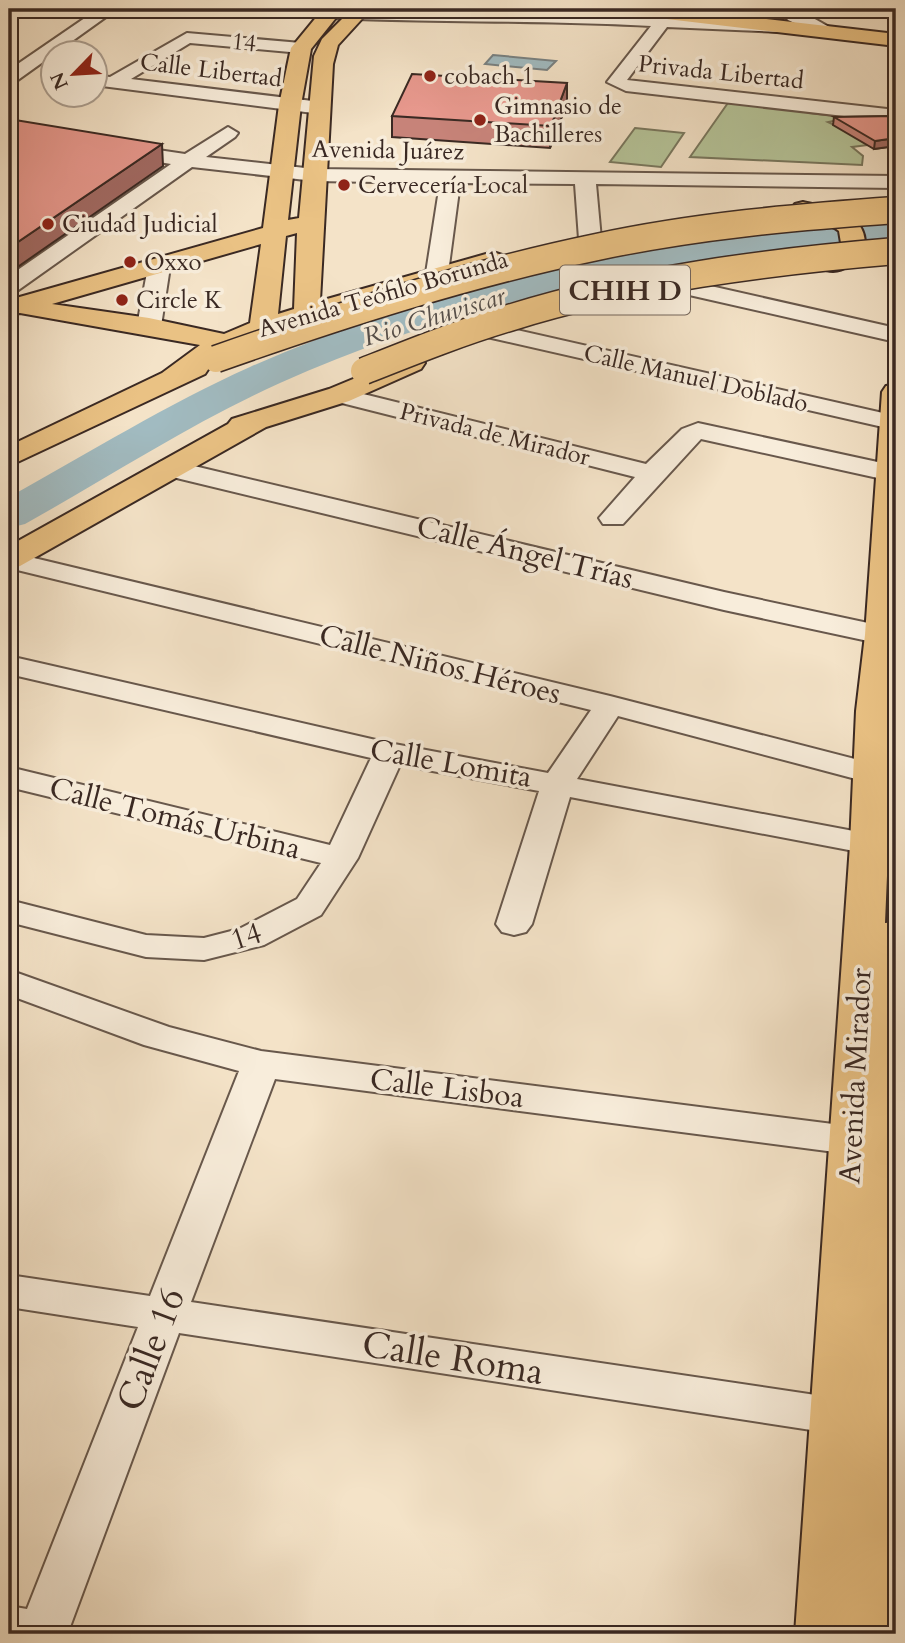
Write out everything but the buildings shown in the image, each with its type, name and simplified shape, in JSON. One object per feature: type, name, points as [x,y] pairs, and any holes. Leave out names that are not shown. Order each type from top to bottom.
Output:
[{"type":"main road","points":[[633,9],[786,18],[829,32],[896,40]]},
{"type":"main road","points":[[263,328],[290,105],[301,48],[330,11]]},
{"type":"main road","points":[[307,313],[309,222],[321,108],[320,76],[326,50],[337,33],[359,12]]},
{"type":"main road","name":"Avenida Teófilo Borunda","points":[[221,350],[263,328],[437,273],[590,239],[803,209],[896,201]]},
{"type":"main road","points":[[803,209],[849,233],[835,265]]},
{"type":"main road","name":"CHIH D","points":[[9,457],[173,377],[221,350],[399,297],[586,250],[819,215],[896,210]]},
{"type":"main road","points":[[10,302],[159,267],[309,222]]},
{"type":"main road","name":"Avenida Teófilo Borunda","points":[[9,560],[242,425],[456,334],[572,301],[691,276],[896,251]]},
{"type":"main road","name":"Avenida Teófilo Borunda","points":[[242,425],[338,395],[449,347],[495,332],[684,286],[896,259]]},
{"type":"main road","points":[[10,302],[149,326],[221,350]]},
{"type":"main road","name":"Avenida Mirador","points":[[860,1634],[875,1142],[889,845],[871,772],[885,713],[895,413]]},
{"type":"main road","name":"Avenida Mirador","points":[[824,1634],[868,1421]]},
{"type":"street","points":[[13,72],[109,9]]},
{"type":"street","points":[[264,9],[533,15],[662,23],[786,18]]},
{"type":"street","name":"Privada Libertad","points":[[662,23],[615,82],[626,86],[896,116]]},
{"type":"street","name":"14","points":[[114,82],[187,38],[301,48]]},
{"type":"street","points":[[13,72],[38,73]]},
{"type":"street","name":"Calle Libertad","points":[[108,81],[321,108]]},
{"type":"street","points":[[10,302],[187,162],[228,133]]},
{"type":"street","name":"Avenida Juárez","points":[[105,148],[187,162],[314,176],[896,182]]},
{"type":"street","points":[[437,273],[451,176]]},
{"type":"street","points":[[585,179],[590,239]]},
{"type":"street","points":[[149,326],[159,267]]},
{"type":"street","points":[[684,286],[896,335]]},
{"type":"street","name":"Calle Manuel Doblado","points":[[495,332],[895,413]]},
{"type":"street","name":"Privada de Mirador","points":[[338,395],[652,472]]},
{"type":"street","points":[[613,518],[652,472],[691,434],[707,431],[893,474]]},
{"type":"street","name":"Calle Ángel Trías","points":[[169,468],[727,591],[887,611]]},
{"type":"street","name":"Calle Niños Héroes","points":[[9,560],[610,705],[871,772]]},
{"type":"street","name":"Calle Lomita","points":[[9,664],[389,753],[889,845]]},
{"type":"street","points":[[514,924],[558,783],[610,705]]},
{"type":"street","name":"14","points":[[9,911],[146,946],[204,949],[251,937],[309,907],[341,858],[389,753]]},
{"type":"street","name":"Calle Tomás Urbina","points":[[9,777],[341,858]]},
{"type":"street","name":"Calle Lisboa","points":[[9,982],[157,1036],[261,1064],[875,1142]]},
{"type":"street","name":"Calle 16","points":[[35,1632],[164,1314],[261,1064]]},
{"type":"street","name":"Calle Roma","points":[[9,1291],[868,1421]]},
{"type":"green space","points":[[361,9],[633,9],[713,17],[357,16]]},
{"type":"green space","points":[[730,100],[811,109],[809,113],[844,117],[847,118],[828,122],[876,144],[852,147],[863,156],[862,165],[690,157]]},
{"type":"green space","points":[[635,128],[684,133],[661,167],[610,162]]},
{"type":"water","points":[[493,55],[556,61],[547,70],[485,64]]},
{"type":"waterway","name":"Rio Chuviscar","points":[[9,515],[255,380],[391,327],[532,285],[605,269],[752,244],[896,230]]},
{"type":"place","name":"cobach 1","points":[[430,76]]},
{"type":"place","name":"Gimnasio de Bachilleres","points":[[480,120]]},
{"type":"place","name":"Cervecería Local","points":[[344,185]]},
{"type":"place","name":"Ciudad Judicial","points":[[48,224]]},
{"type":"place","name":"Oxxo","points":[[130,262]]},
{"type":"place","name":"Circle K","points":[[122,300]]}]
